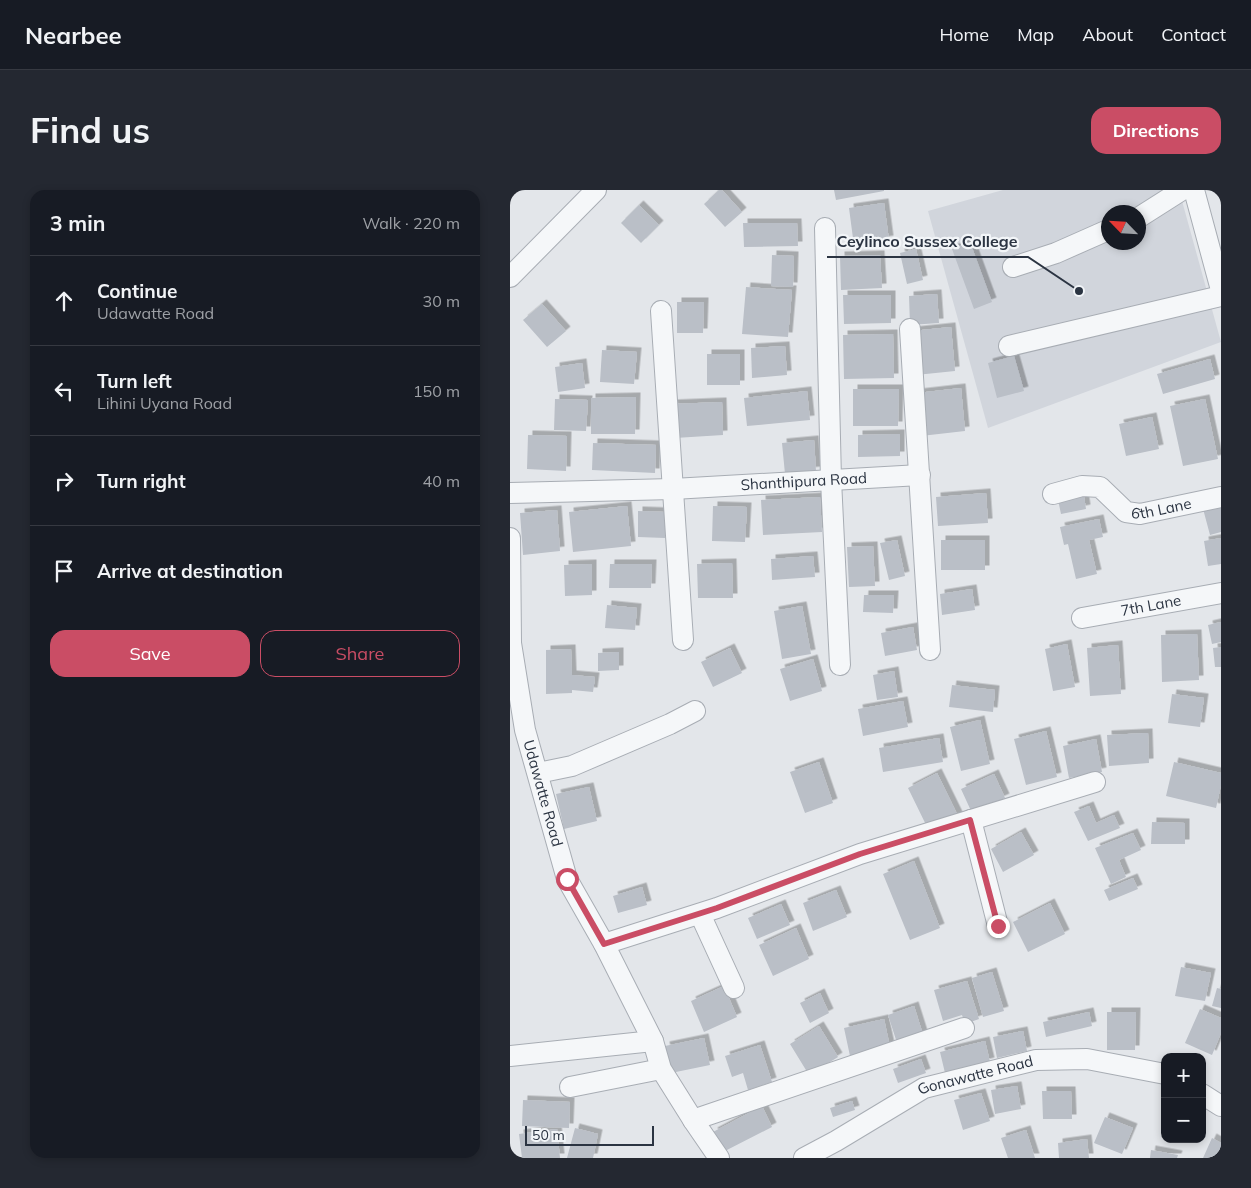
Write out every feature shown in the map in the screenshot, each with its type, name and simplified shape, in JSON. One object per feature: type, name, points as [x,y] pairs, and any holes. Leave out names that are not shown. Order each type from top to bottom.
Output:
[{"type":"street","points":[[510,277],[596,190]]},
{"type":"street","points":[[1146,213],[1182,190]]},
{"type":"street","points":[[1194,190],[1221,290]]},
{"type":"street","points":[[825,228],[831,480],[840,665]]},
{"type":"street","points":[[1013,267],[1056,253],[1101,233]]},
{"type":"street","points":[[1009,346],[1221,296]]},
{"type":"street","points":[[661,311],[684,640]]},
{"type":"street","points":[[910,329],[930,650]]},
{"type":"street","name":"Shanthipura Road","points":[[510,493],[673,489],[920,475]]},
{"type":"street","name":"6th Lane","points":[[1052,494],[1082,486],[1100,488],[1126,512],[1140,514],[1221,497]]},
{"type":"street","name":"Udawatte Road","points":[[510,538],[511,643],[518,732],[538,773],[567,879],[604,944],[653,1041],[661,1069],[719,1158]]},
{"type":"street","name":"7th Lane","points":[[1082,618],[1221,593]]},
{"type":"street","points":[[538,773],[572,766],[670,724],[695,711]]},
{"type":"street","points":[[604,944],[700,914],[860,854],[1095,782]]},
{"type":"street","points":[[970,820],[998,926]]},
{"type":"street","points":[[700,914],[734,988]]},
{"type":"street","points":[[693,1120],[964,1028]]},
{"type":"street","points":[[510,1056],[653,1041]]},
{"type":"street","name":"Gonawatte Road","points":[[804,1158],[836,1142],[924,1088],[1036,1060],[1087,1059],[1161,1073]]},
{"type":"street","points":[[570,1087],[661,1069]]},
{"type":"street","points":[[1206,1097],[1221,1106]]},
{"type":"shaded area","points":[[1003,190],[1179,190],[1221,342],[988,428],[928,211]]},
{"type":"building","points":[[719,190],[722,190],[742,212],[725,227],[704,204]]},
{"type":"building","points":[[834,190],[884,190],[884,191],[836,200]]},
{"type":"building","points":[[884,203],[889,240],[854,246],[849,208]]},
{"type":"building","points":[[639,205],[659,225],[641,243],[621,223]]},
{"type":"building","points":[[743,223],[797,223],[798,246],[744,247]]},
{"type":"building","points":[[970,242],[992,302],[974,309],[952,249]]},
{"type":"building","points":[[916,249],[923,280],[907,284],[900,253]]},
{"type":"building","points":[[772,255],[794,256],[793,287],[771,286]]},
{"type":"building","points":[[880,255],[882,288],[841,290],[840,256]]},
{"type":"building","points":[[746,287],[792,290],[788,337],[742,334]]},
{"type":"building","points":[[937,294],[939,323],[910,325],[909,296]]},
{"type":"building","points":[[843,295],[891,295],[891,323],[844,324]]},
{"type":"building","points":[[677,302],[704,302],[703,333],[677,333]]},
{"type":"building","points":[[542,304],[566,331],[547,347],[523,320]]},
{"type":"building","points":[[951,327],[955,371],[916,375],[912,331]]},
{"type":"building","points":[[893,334],[894,378],[844,379],[843,335]]},
{"type":"building","points":[[785,346],[787,375],[752,378],[751,348]]},
{"type":"building","points":[[602,350],[637,352],[634,384],[600,382]]},
{"type":"building","points":[[707,354],[740,354],[740,385],[707,385]]},
{"type":"building","points":[[1014,356],[1024,391],[997,398],[988,363]]},
{"type":"building","points":[[1210,359],[1215,379],[1163,394],[1157,374]]},
{"type":"building","points":[[582,363],[585,388],[558,392],[555,367]]},
{"type":"building","points":[[961,388],[965,431],[921,436],[917,393]]},
{"type":"building","points":[[853,389],[899,389],[898,426],[853,426]]},
{"type":"building","points":[[807,391],[810,420],[747,426],[744,398]]},
{"type":"building","points":[[636,397],[635,434],[591,434],[591,398]]},
{"type":"building","points":[[555,399],[588,400],[586,431],[554,430]]},
{"type":"building","points":[[1205,399],[1218,459],[1183,466],[1170,406]]},
{"type":"building","points":[[722,402],[723,435],[675,438],[673,404]]},
{"type":"building","points":[[1152,417],[1159,449],[1126,456],[1119,424]]},
{"type":"building","points":[[900,434],[900,456],[858,457],[858,435]]},
{"type":"building","points":[[528,435],[567,436],[566,471],[527,469]]},
{"type":"building","points":[[814,440],[816,471],[785,474],[782,443]]},
{"type":"building","points":[[593,443],[656,445],[655,473],[592,470]]},
{"type":"building","points":[[1083,490],[1086,509],[1061,514],[1057,495]]},
{"type":"building","points":[[986,493],[988,523],[938,526],[936,497]]},
{"type":"building","points":[[820,497],[822,532],[763,535],[761,500]]},
{"type":"building","points":[[1221,500],[1221,532],[1210,535],[1202,505]]},
{"type":"building","points":[[627,506],[631,546],[573,552],[569,512]]},
{"type":"building","points":[[713,506],[747,507],[745,542],[712,541]]},
{"type":"building","points":[[557,510],[560,551],[523,555],[520,513]]},
{"type":"building","points":[[638,511],[665,512],[665,538],[638,537]]},
{"type":"building","points":[[1099,519],[1103,537],[1089,540],[1097,574],[1076,579],[1068,544],[1064,545],[1060,527]]},
{"type":"building","points":[[1221,538],[1221,564],[1208,566],[1204,541]]},
{"type":"building","points":[[897,540],[905,576],[889,580],[880,543]]},
{"type":"building","points":[[941,540],[985,540],[985,570],[941,570]]},
{"type":"building","points":[[873,546],[875,586],[849,587],[847,547]]},
{"type":"building","points":[[813,556],[815,577],[772,580],[771,559]]},
{"type":"building","points":[[732,563],[733,598],[698,598],[697,564]]},
{"type":"building","points":[[592,564],[592,595],[565,596],[564,565]]},
{"type":"building","points":[[610,564],[652,564],[651,588],[609,588]]},
{"type":"building","points":[[972,589],[975,610],[942,615],[940,594]]},
{"type":"building","points":[[864,595],[894,595],[893,613],[863,612]]},
{"type":"building","points":[[607,605],[637,608],[635,630],[605,628]]},
{"type":"building","points":[[802,606],[811,654],[782,659],[774,611]]},
{"type":"building","points":[[1221,622],[1221,642],[1212,644],[1208,625]]},
{"type":"building","points":[[913,627],[917,650],[885,656],[881,633]]},
{"type":"building","points":[[1197,634],[1199,680],[1162,682],[1161,635]]},
{"type":"building","points":[[1067,644],[1075,687],[1053,691],[1045,649]]},
{"type":"building","points":[[1118,645],[1121,694],[1090,696],[1087,648]]},
{"type":"building","points":[[1221,647],[1221,667],[1215,667],[1213,648]]},
{"type":"building","points":[[730,648],[742,673],[713,687],[701,662]]},
{"type":"building","points":[[571,649],[572,675],[595,677],[593,692],[572,690],[572,693],[546,694],[546,650]]},
{"type":"building","points":[[619,652],[619,670],[598,671],[598,653]]},
{"type":"building","points":[[813,659],[822,691],[790,701],[780,669]]},
{"type":"building","points":[[894,671],[898,697],[877,700],[873,675]]},
{"type":"building","points":[[952,685],[995,690],[993,712],[949,707]]},
{"type":"building","points":[[1172,694],[1204,698],[1200,727],[1168,723]]},
{"type":"building","points":[[903,701],[908,727],[863,736],[858,709]]},
{"type":"building","points":[[980,720],[990,764],[961,771],[950,727]]},
{"type":"building","points":[[1046,731],[1057,777],[1026,785],[1014,739]]},
{"type":"building","points":[[1148,733],[1149,763],[1109,766],[1107,735]]},
{"type":"building","points":[[939,738],[943,762],[883,772],[879,748]]},
{"type":"building","points":[[1096,739],[1102,772],[1069,778],[1063,746]]},
{"type":"building","points":[[819,762],[833,803],[805,813],[790,772]]},
{"type":"building","points":[[1174,762],[1221,773],[1221,785],[1216,808],[1166,796]]},
{"type":"building","points":[[937,773],[959,818],[930,833],[908,788]]},
{"type":"building","points":[[994,774],[1005,798],[972,813],[961,789]]},
{"type":"building","points":[[589,787],[597,821],[564,829],[556,794]]},
{"type":"building","points":[[1089,806],[1096,823],[1114,815],[1120,828],[1088,841],[1074,812]]},
{"type":"building","points":[[1152,822],[1185,823],[1185,844],[1151,844]]},
{"type":"building","points":[[1021,832],[1034,855],[1003,872],[991,849]]},
{"type":"building","points":[[1133,833],[1141,850],[1119,860],[1126,877],[1111,884],[1095,848]]},
{"type":"building","points":[[914,861],[940,928],[910,940],[883,874]]},
{"type":"building","points":[[1133,878],[1138,889],[1109,901],[1104,890]]},
{"type":"building","points":[[642,887],[647,905],[618,913],[613,896]]},
{"type":"building","points":[[836,890],[847,917],[813,931],[803,903]]},
{"type":"building","points":[[1050,903],[1065,934],[1028,952],[1013,922]]},
{"type":"building","points":[[781,904],[790,925],[757,939],[748,918]]},
{"type":"building","points":[[796,928],[809,959],[773,976],[759,945]]},
{"type":"building","points":[[1181,967],[1211,973],[1205,1001],[1175,996]]},
{"type":"building","points":[[992,972],[1004,1011],[983,1017],[972,978]]},
{"type":"building","points":[[967,981],[979,1019],[965,1024],[962,1015],[943,1021],[934,990]]},
{"type":"building","points":[[724,986],[737,1017],[704,1032],[691,1001]]},
{"type":"building","points":[[1217,988],[1221,989],[1221,1008],[1212,1006]]},
{"type":"building","points":[[820,993],[829,1013],[810,1023],[800,1003]]},
{"type":"building","points":[[914,1006],[925,1041],[899,1049],[888,1015]]},
{"type":"building","points":[[1200,1009],[1221,1018],[1221,1033],[1212,1055],[1185,1043]]},
{"type":"building","points":[[1089,1012],[1092,1026],[1046,1037],[1043,1022]]},
{"type":"building","points":[[1107,1012],[1136,1012],[1135,1050],[1107,1050]]},
{"type":"building","points":[[884,1019],[890,1047],[850,1056],[844,1028]]},
{"type":"building","points":[[819,1026],[838,1057],[809,1075],[790,1044]]},
{"type":"building","points":[[1023,1031],[1027,1051],[997,1058],[993,1037]]},
{"type":"building","points":[[704,1038],[710,1065],[671,1073],[665,1046]]},
{"type":"building","points":[[985,1041],[990,1062],[945,1073],[940,1052]]},
{"type":"building","points":[[760,1045],[772,1082],[748,1090],[743,1073],[732,1077],[725,1056]]},
{"type":"building","points":[[921,1059],[926,1073],[898,1083],[893,1069]]},
{"type":"building","points":[[1017,1086],[1021,1109],[995,1114],[991,1090]]},
{"type":"building","points":[[1042,1091],[1071,1091],[1072,1119],[1043,1119]]},
{"type":"building","points":[[981,1093],[990,1121],[963,1130],[954,1100]]},
{"type":"building","points":[[523,1100],[570,1102],[569,1128],[522,1126]]},
{"type":"building","points":[[852,1101],[855,1110],[833,1117],[830,1108]]},
{"type":"building","points":[[762,1106],[772,1127],[723,1152],[713,1132]]},
{"type":"building","points":[[1105,1117],[1133,1128],[1122,1154],[1094,1143]]},
{"type":"building","points":[[575,1128],[598,1134],[593,1158],[567,1158]]},
{"type":"building","points":[[557,1129],[560,1158],[522,1158],[519,1134]]},
{"type":"building","points":[[1026,1130],[1035,1158],[1008,1158],[1001,1138]]},
{"type":"building","points":[[1212,1138],[1221,1143],[1221,1158],[1203,1158]]},
{"type":"building","points":[[1087,1139],[1089,1158],[1059,1158],[1058,1143]]},
{"type":"building","points":[[1151,1150],[1178,1155],[1177,1158],[1150,1158]]},
{"type":"place","name":"Ceylinco Sussex College","points":[[1079,291]]},
{"type":"route","points":[[567,879],[604,944],[717,908],[860,854],[970,820],[998,926]]}]
